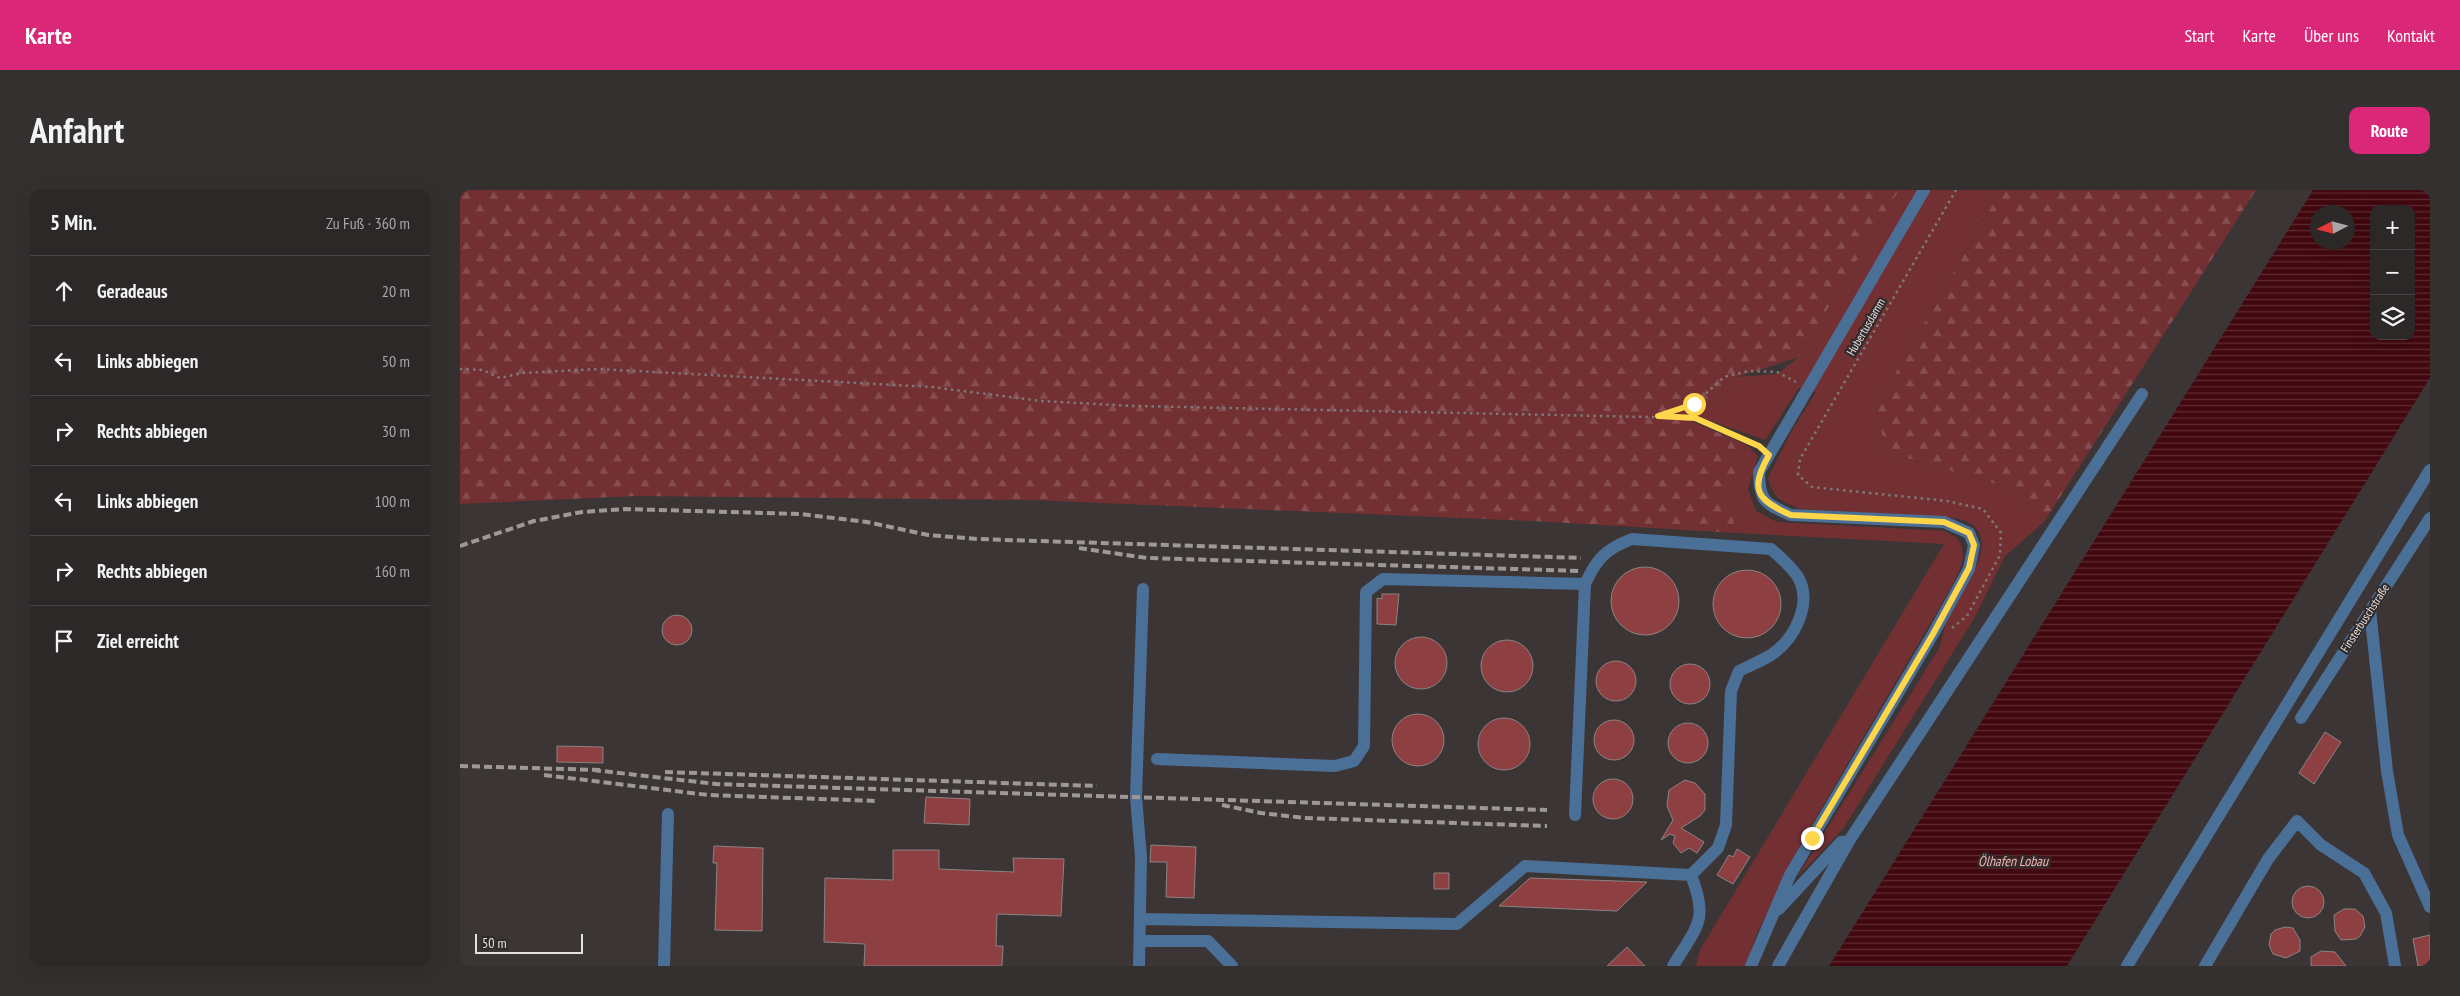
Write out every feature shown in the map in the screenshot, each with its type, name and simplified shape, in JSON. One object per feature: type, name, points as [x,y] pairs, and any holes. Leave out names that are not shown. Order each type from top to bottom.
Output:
[{"type":"street","points":[[1751,966],[1772,913],[1803,853],[1938,625],[1969,568],[1974,545],[1969,533],[1944,522],[1791,515],[1768,505],[1759,492],[1759,472],[1924,190]]},
{"type":"street","points":[[1778,966],[1849,841],[2142,394]]},
{"type":"street","points":[[2127,966],[2337,618],[2430,470]]},
{"type":"street","name":"Finsterbuschstraße","points":[[2301,718],[2430,518]]},
{"type":"street","points":[[1140,919],[1457,924],[1526,866],[1691,874],[1718,848],[1726,825],[1731,690],[1739,671],[1772,654],[1788,638],[1800,620],[1803,600],[1798,578],[1783,559],[1771,549],[1632,539],[1612,547],[1594,564],[1585,584],[1575,815]]},
{"type":"street","points":[[1157,759],[1335,766],[1354,761],[1364,746],[1366,592],[1382,579],[1585,584]]},
{"type":"street","points":[[1139,966],[1141,857],[1136,797],[1143,589]]},
{"type":"street","points":[[2370,610],[2387,771],[2398,835],[2430,907]]},
{"type":"street","points":[[664,966],[668,814]]},
{"type":"street","points":[[2205,966],[2268,860],[2297,821],[2321,845],[2364,873],[2386,913],[2395,966]]},
{"type":"street","points":[[1772,913],[1783,906],[1802,882],[1841,842],[1849,841]]},
{"type":"street","points":[[1674,966],[1700,920],[1700,897],[1691,874]]},
{"type":"street","points":[[1140,941],[1208,941],[1232,966]]},
{"type":"path","name":"Hubertusdamm","points":[[1798,475],[1800,459],[1956,190]]},
{"type":"path","points":[[460,368],[483,370],[500,378],[522,373],[599,369],[932,387],[1040,401],[1134,406],[1695,418],[1759,446],[1769,455]]},
{"type":"path","points":[[1658,416],[1694,404],[1724,377],[1749,371],[1777,372],[1809,388]]},
{"type":"green space","points":[[460,190],[1899,190],[1799,357],[1737,377],[1691,421],[1747,445],[1726,495],[1737,533],[1534,521],[1030,500],[636,496],[460,504]]},
{"type":"green space","points":[[1899,190],[2001,190],[1876,407],[1886,452],[2014,489],[2044,522],[2005,556],[1975,617],[1843,829],[1797,877],[1940,647],[1946,624],[1977,565],[1981,552],[1981,541],[1975,527],[1958,519],[1800,509],[1788,504],[1775,495],[1768,478],[1791,432],[1816,392],[1799,388],[1765,440],[1696,416],[1737,377],[1777,374],[1799,357]]},
{"type":"green space","points":[[2001,190],[2256,190],[2044,522],[2014,489],[1886,452],[1876,407]]},
{"type":"green space","points":[[1747,445],[1758,456],[1748,489],[1756,511],[1777,522],[1945,531],[1957,539],[1962,547],[1963,554],[1956,578],[1944,600],[1801,843],[1755,938],[1746,966],[1696,966],[1700,950],[1944,544],[1737,533],[1726,495]]},
{"type":"water","name":"Ölhafen Lobau","points":[[2313,190],[2430,190],[2430,378],[2067,966],[1829,966]]},
{"type":"building","points":[[1645,567],[1658,570],[1669,577],[1676,588],[1679,601],[1676,614],[1669,625],[1658,632],[1645,635],[1632,632],[1621,625],[1614,614],[1611,601],[1614,588],[1621,577],[1632,570]]},
{"type":"building","points":[[1747,570],[1760,573],[1771,580],[1778,591],[1781,604],[1778,617],[1771,628],[1760,635],[1747,638],[1734,635],[1723,628],[1716,617],[1713,604],[1716,591],[1723,580],[1734,573]]},
{"type":"building","points":[[1382,594],[1399,594],[1396,625],[1377,624],[1377,598],[1382,599]]},
{"type":"building","points":[[677,615],[688,619],[692,630],[688,641],[677,645],[666,641],[662,630],[666,619]]},
{"type":"building","points":[[1421,637],[1435,641],[1443,649],[1447,663],[1443,677],[1435,685],[1421,689],[1407,685],[1399,677],[1395,663],[1399,649],[1407,641]]},
{"type":"building","points":[[1507,640],[1521,644],[1529,652],[1533,666],[1529,680],[1521,688],[1507,692],[1493,688],[1485,680],[1481,666],[1485,652],[1493,644]]},
{"type":"building","points":[[1612,661],[1620,661],[1627,664],[1633,670],[1636,681],[1633,692],[1627,698],[1620,701],[1612,701],[1605,698],[1599,692],[1596,685],[1596,677],[1599,670],[1605,664]]},
{"type":"building","points":[[1686,664],[1694,664],[1701,667],[1707,673],[1710,684],[1707,695],[1701,701],[1694,704],[1686,704],[1679,701],[1673,695],[1670,688],[1670,680],[1673,673],[1679,667]]},
{"type":"building","points":[[1418,714],[1432,718],[1440,726],[1444,740],[1440,754],[1432,762],[1418,766],[1404,762],[1396,754],[1392,740],[1396,726],[1404,718]]},
{"type":"building","points":[[1504,718],[1518,722],[1526,730],[1530,744],[1526,758],[1518,766],[1504,770],[1490,766],[1482,758],[1478,744],[1482,730],[1490,722]]},
{"type":"building","points":[[1618,720],[1625,723],[1631,729],[1634,740],[1633,748],[1625,757],[1618,760],[1610,760],[1603,757],[1595,748],[1594,736],[1597,729],[1606,721]]},
{"type":"building","points":[[1684,723],[1692,723],[1699,726],[1705,732],[1708,743],[1705,754],[1699,760],[1692,763],[1684,763],[1677,760],[1671,754],[1668,747],[1668,739],[1671,732],[1677,726]]},
{"type":"building","points":[[2325,732],[2341,742],[2314,784],[2299,773]]},
{"type":"building","points":[[557,746],[603,747],[603,763],[557,762]]},
{"type":"building","points":[[1617,779],[1624,782],[1630,788],[1633,799],[1632,807],[1624,816],[1617,819],[1609,819],[1602,816],[1594,807],[1593,795],[1596,788],[1605,780]]},
{"type":"building","points":[[1685,780],[1695,783],[1705,794],[1705,810],[1700,816],[1681,828],[1704,842],[1697,853],[1689,848],[1681,853],[1673,843],[1675,836],[1670,834],[1661,840],[1673,820],[1667,806],[1669,790]]},
{"type":"building","points":[[926,797],[970,799],[969,825],[924,823]]},
{"type":"building","points":[[1151,845],[1196,847],[1194,898],[1166,897],[1167,862],[1150,862]]},
{"type":"building","points":[[714,846],[763,848],[762,931],[715,930],[717,863],[713,863]]},
{"type":"building","points":[[1737,849],[1750,857],[1733,884],[1717,875],[1729,855],[1733,857]]},
{"type":"building","points":[[893,850],[939,850],[939,869],[1014,872],[1013,858],[1064,859],[1061,916],[997,914],[996,946],[1003,946],[1002,966],[864,966],[865,944],[824,942],[825,878],[893,880]]},
{"type":"building","points":[[1434,873],[1449,873],[1449,889],[1434,889]]},
{"type":"building","points":[[1530,878],[1647,882],[1617,911],[1499,906]]},
{"type":"building","points":[[2308,886],[2314,887],[2319,891],[2323,896],[2323,908],[2319,913],[2314,917],[2308,918],[2302,917],[2297,913],[2293,908],[2292,902],[2293,896],[2297,891],[2302,887]]},
{"type":"building","points":[[2344,909],[2355,909],[2363,916],[2365,927],[2356,939],[2341,940],[2335,931],[2334,915]]},
{"type":"building","points":[[2285,927],[2293,928],[2300,940],[2300,951],[2286,958],[2273,954],[2269,945],[2271,934],[2275,930]]},
{"type":"building","points":[[2430,935],[2430,966],[2418,966],[2413,939]]},
{"type":"building","points":[[1627,947],[1645,966],[1607,966]]},
{"type":"building","points":[[2321,951],[2335,952],[2346,966],[2311,966],[2311,957]]},
{"type":"railway","points":[[460,546],[534,521],[582,512],[625,509],[800,514],[867,522],[928,535],[977,539],[1581,558]]},
{"type":"railway","points":[[1079,548],[1147,558],[1581,571]]},
{"type":"railway","points":[[460,766],[600,770]]},
{"type":"railway","points":[[593,770],[716,784],[1547,810]]},
{"type":"railway","points":[[665,772],[1097,786]]},
{"type":"railway","points":[[544,775],[708,795],[878,801]]},
{"type":"railway","points":[[1222,805],[1261,813],[1305,818],[1547,826]]},
{"type":"route","points":[[1694,404],[1658,416],[1695,418],[1759,446],[1769,455],[1759,472],[1759,492],[1768,505],[1791,515],[1944,522],[1969,533],[1974,545],[1969,568],[1933,634],[1812,838]]}]
